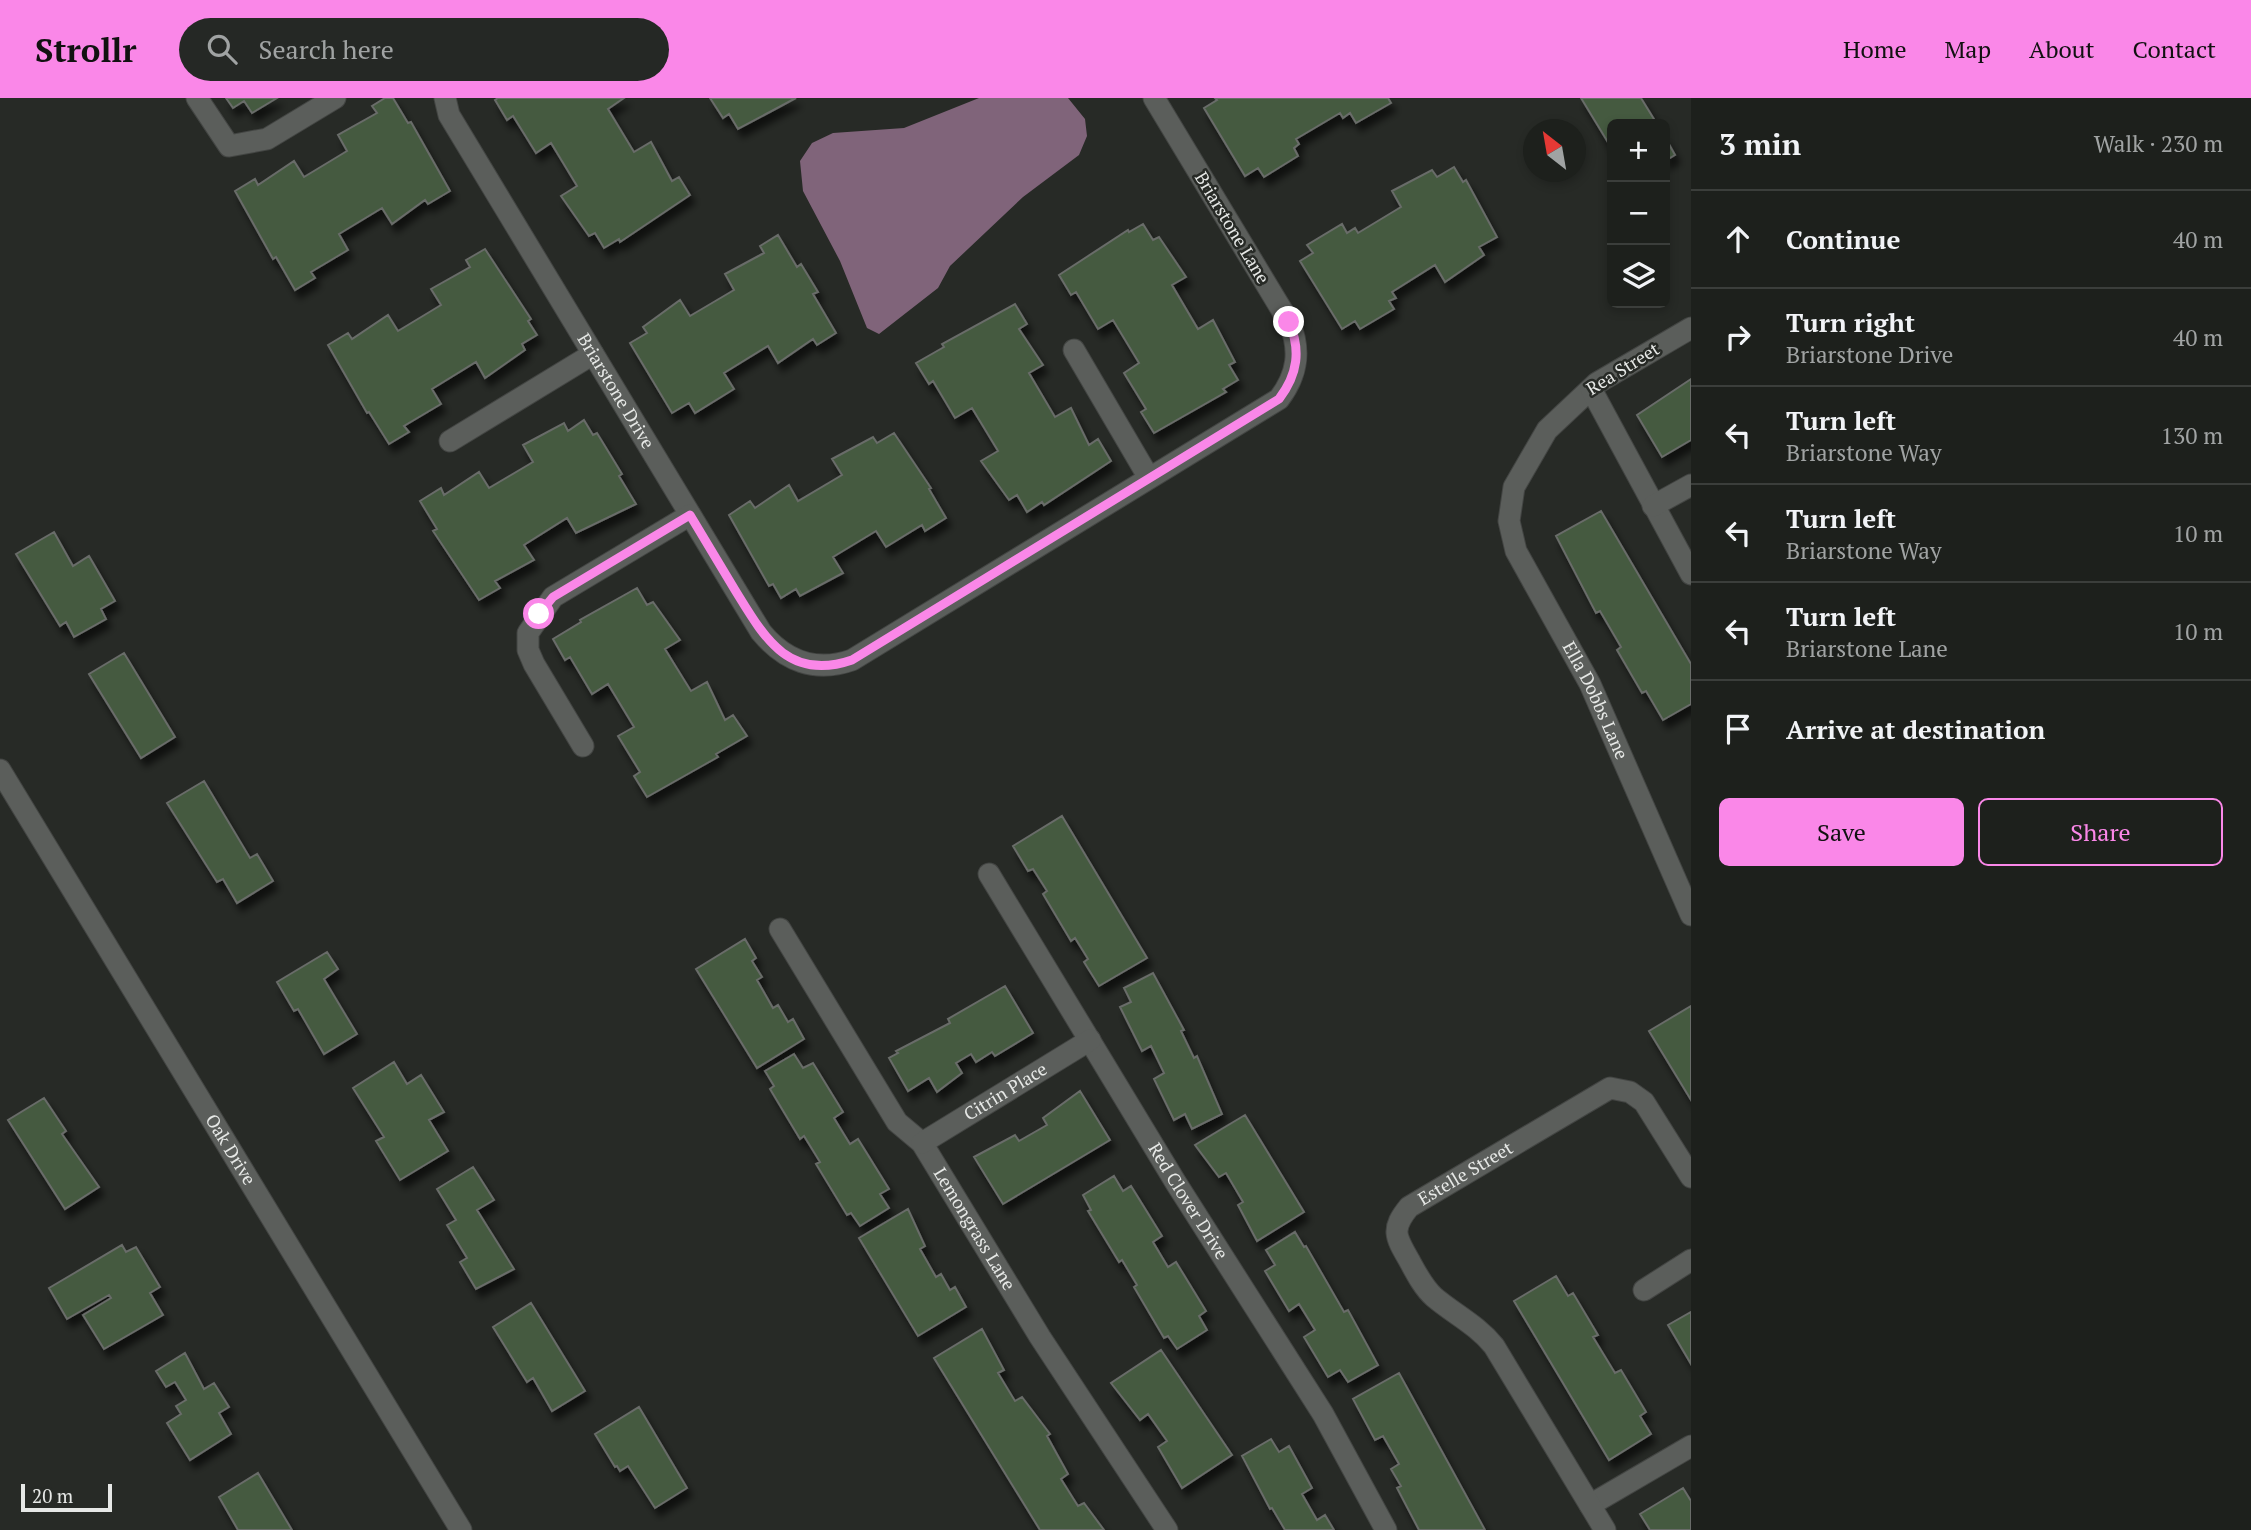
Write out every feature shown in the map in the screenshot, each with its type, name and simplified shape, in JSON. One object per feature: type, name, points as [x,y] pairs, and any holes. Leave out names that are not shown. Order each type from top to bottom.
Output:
[{"type":"street","points":[[197,98],[229,146],[267,139],[335,98]]},
{"type":"street","name":"Briarstone Drive","points":[[445,98],[449,115],[761,632],[778,651],[806,664],[824,666],[852,660],[1150,478]]},
{"type":"street","name":"Briarstone Lane","points":[[1150,478],[1279,399],[1294,374],[1296,362],[1296,341],[1289,322],[1154,98]]},
{"type":"street","name":"Rea Street","points":[[1514,487],[1547,430],[1591,389],[1691,328]]},
{"type":"street","points":[[1074,350],[1150,478]]},
{"type":"street","points":[[450,441],[593,354]]},
{"type":"street","points":[[1591,389],[1691,574]]},
{"type":"street","points":[[1653,506],[1691,485]]},
{"type":"street","name":"Ella Dobbs Lane","points":[[1514,487],[1509,521],[1516,551],[1594,691],[1691,915]]},
{"type":"street","points":[[583,746],[534,664],[528,650],[528,633],[553,597],[690,515]]},
{"type":"street","name":"Oak Drive","points":[[0,769],[461,1530]]},
{"type":"street","name":"Red Clover Drive","points":[[989,874],[1176,1184],[1324,1414],[1386,1530]]},
{"type":"street","name":"Lemongrass Lane","points":[[780,929],[897,1122],[922,1143],[1040,1337],[1167,1530]]},
{"type":"street","name":"Citrin Place","points":[[922,1143],[1090,1040]]},
{"type":"street","name":"Estelle Street","points":[[1605,1530],[1494,1346],[1484,1333],[1423,1285],[1398,1242],[1397,1224],[1400,1214],[1409,1207],[1599,1092],[1610,1088],[1630,1092],[1644,1102],[1691,1177]]},
{"type":"street","points":[[1644,1290],[1691,1260]]},
{"type":"street","points":[[1590,1505],[1691,1446]]},
{"type":"shaded area","points":[[979,98],[1068,98],[1085,119],[1087,136],[1079,155],[1023,197],[950,266],[938,288],[879,334],[867,328],[840,261],[803,191],[800,161],[812,143],[833,133],[904,128]]},
{"type":"building","points":[[226,98],[277,98],[252,113],[244,101],[233,108]]},
{"type":"building","points":[[385,98],[393,98],[408,123],[411,122],[450,191],[428,204],[425,200],[392,224],[382,208],[339,234],[348,250],[311,272],[315,278],[295,290],[276,257],[273,259],[235,191],[255,179],[258,185],[294,161],[304,177],[347,151],[338,135],[377,113],[372,106]]},
{"type":"building","points":[[624,98],[608,109],[634,152],[651,142],[672,181],[679,177],[690,195],[620,242],[619,239],[604,248],[595,233],[589,236],[561,196],[577,186],[551,143],[536,153],[513,116],[507,120],[495,100]]},
{"type":"building","points":[[710,98],[796,98],[738,129],[729,114],[723,118]]},
{"type":"building","points":[[1215,98],[1388,98],[1391,103],[1356,123],[1350,113],[1343,118],[1340,113],[1296,139],[1299,144],[1294,148],[1298,156],[1264,177],[1258,168],[1245,176],[1204,108],[1217,100]]},
{"type":"building","points":[[1581,98],[1641,98],[1654,119],[1607,119],[1607,141]]},
{"type":"building","points":[[1454,167],[1463,182],[1466,180],[1497,237],[1479,247],[1484,255],[1445,282],[1435,265],[1392,292],[1396,298],[1389,301],[1394,309],[1360,329],[1355,321],[1342,329],[1300,261],[1313,253],[1307,245],[1342,224],[1347,233],[1355,228],[1358,233],[1401,207],[1392,191],[1432,170],[1437,177]]},
{"type":"building","points":[[1143,224],[1153,240],[1159,237],[1186,277],[1172,285],[1198,329],[1213,320],[1235,362],[1229,365],[1238,380],[1223,389],[1226,392],[1154,433],[1141,412],[1146,409],[1124,373],[1139,363],[1113,320],[1098,329],[1076,292],[1071,295],[1059,275],[1128,230],[1129,232]]},
{"type":"building","points":[[778,235],[797,267],[801,264],[818,292],[813,294],[836,333],[817,345],[813,339],[778,363],[768,346],[724,373],[734,389],[695,413],[689,403],[672,413],[630,343],[647,333],[643,327],[680,300],[690,316],[734,290],[725,274],[764,253],[760,246]]},
{"type":"building","points":[[485,249],[531,319],[528,321],[537,335],[522,344],[525,350],[485,378],[476,362],[432,389],[441,404],[404,426],[409,432],[389,444],[369,412],[367,413],[328,345],[348,333],[352,339],[388,315],[398,331],[441,305],[431,289],[470,267],[466,260]]},
{"type":"building","points":[[1015,304],[1027,324],[1019,329],[1043,365],[1029,373],[1055,417],[1071,408],[1089,445],[1098,439],[1111,461],[1044,505],[1042,502],[1027,512],[1017,495],[1009,500],[981,461],[998,451],[972,408],[955,418],[933,381],[929,384],[916,363],[944,347],[942,344]]},
{"type":"building","points":[[1691,379],[1691,440],[1662,457],[1637,415]]},
{"type":"building","points":[[584,420],[593,435],[597,433],[622,474],[619,476],[636,504],[576,533],[567,518],[524,545],[534,560],[495,581],[500,588],[479,600],[433,531],[437,529],[420,501],[441,488],[444,495],[479,472],[489,488],[533,462],[523,445],[564,423],[568,431]]},
{"type":"building","points":[[894,433],[931,488],[929,489],[946,518],[925,531],[922,525],[886,547],[876,531],[833,557],[843,573],[800,596],[796,589],[781,598],[773,584],[769,586],[729,515],[750,501],[755,508],[789,485],[798,501],[842,475],[832,459],[873,437],[877,443]]},
{"type":"building","points":[[1601,511],[1691,664],[1691,704],[1663,720],[1646,691],[1642,693],[1617,650],[1621,647],[1600,611],[1596,613],[1556,536]]},
{"type":"building","points":[[54,532],[73,566],[89,556],[115,601],[101,609],[106,619],[74,637],[66,622],[60,626],[16,554]]},
{"type":"building","points":[[637,588],[647,605],[653,602],[680,640],[665,649],[691,691],[707,682],[725,720],[733,715],[747,736],[716,754],[718,757],[647,797],[634,776],[640,772],[618,736],[634,727],[608,684],[592,694],[570,657],[565,660],[553,639],[581,622],[580,620]]},
{"type":"building","points":[[124,653],[175,737],[141,758],[89,674]]},
{"type":"building","points":[[204,781],[250,858],[257,854],[273,881],[237,903],[223,879],[217,882],[167,803]]},
{"type":"building","points":[[1062,816],[1147,958],[1099,986],[1084,962],[1088,959],[1075,938],[1071,941],[1043,894],[1047,891],[1033,869],[1028,871],[1013,846]]},
{"type":"building","points":[[745,939],[756,958],[752,961],[762,977],[757,980],[773,1008],[778,1005],[788,1022],[793,1019],[804,1039],[757,1068],[696,969]]},
{"type":"building","points":[[327,952],[338,969],[324,979],[357,1034],[324,1054],[298,1009],[294,1011],[277,982]]},
{"type":"building","points":[[1153,973],[1184,1030],[1181,1031],[1194,1058],[1197,1056],[1222,1114],[1192,1129],[1185,1114],[1174,1120],[1154,1079],[1164,1073],[1151,1046],[1142,1051],[1120,1007],[1131,1002],[1124,988]]},
{"type":"building","points":[[1005,986],[1033,1033],[995,1056],[992,1052],[976,1062],[971,1054],[956,1063],[962,1073],[937,1092],[929,1078],[908,1091],[889,1058],[898,1053],[896,1051],[950,1023],[948,1019]]},
{"type":"building","points":[[1691,1006],[1691,1100],[1649,1031]]},
{"type":"building","points":[[794,1054],[803,1068],[813,1063],[843,1112],[834,1118],[850,1144],[858,1139],[889,1189],[880,1194],[889,1208],[860,1226],[851,1213],[847,1215],[816,1164],[820,1162],[804,1136],[800,1139],[770,1089],[774,1086],[765,1071]]},
{"type":"building","points":[[394,1062],[407,1084],[421,1075],[444,1112],[429,1120],[448,1151],[400,1180],[376,1141],[384,1137],[353,1088]]},
{"type":"building","points":[[1080,1091],[1110,1140],[1003,1204],[974,1157],[1015,1135],[1019,1141],[1047,1125],[1043,1118]]},
{"type":"building","points":[[44,1098],[66,1131],[62,1134],[99,1187],[65,1209],[8,1120]]},
{"type":"building","points":[[1245,1115],[1304,1212],[1257,1241],[1238,1205],[1243,1202],[1226,1173],[1219,1177],[1195,1145]]},
{"type":"building","points":[[473,1167],[494,1200],[477,1210],[514,1269],[476,1289],[460,1262],[467,1258],[447,1225],[456,1220],[437,1189]]},
{"type":"building","points":[[1114,1176],[1123,1191],[1131,1186],[1162,1236],[1153,1242],[1168,1267],[1176,1262],[1206,1311],[1199,1316],[1207,1330],[1177,1349],[1168,1336],[1164,1338],[1134,1287],[1137,1285],[1122,1260],[1119,1262],[1088,1211],[1091,1210],[1083,1195]]},
{"type":"building","points":[[908,1209],[925,1246],[920,1249],[936,1277],[941,1274],[950,1290],[955,1287],[966,1307],[918,1336],[859,1238]]},
{"type":"building","points":[[1295,1232],[1344,1312],[1348,1310],[1378,1365],[1348,1382],[1340,1370],[1328,1377],[1304,1337],[1315,1330],[1299,1304],[1289,1311],[1265,1271],[1275,1265],[1266,1250]]},
{"type":"building","points":[[122,1245],[126,1252],[136,1247],[160,1287],[150,1293],[163,1315],[104,1349],[83,1315],[111,1298],[109,1295],[67,1319],[49,1288]]},
{"type":"building","points":[[1556,1276],[1568,1296],[1573,1293],[1598,1335],[1593,1337],[1615,1373],[1621,1370],[1646,1412],[1640,1416],[1651,1434],[1609,1460],[1514,1301]]},
{"type":"building","points":[[531,1303],[585,1391],[552,1411],[533,1378],[527,1382],[493,1327]]},
{"type":"building","points":[[1691,1312],[1691,1364],[1668,1325]]},
{"type":"building","points":[[982,1329],[1004,1370],[998,1373],[1015,1401],[1022,1397],[1050,1434],[1047,1436],[1068,1474],[1061,1479],[1078,1506],[1084,1503],[1104,1530],[1040,1530],[934,1358]]},
{"type":"building","points":[[1161,1350],[1232,1455],[1182,1488],[1158,1447],[1167,1441],[1148,1414],[1140,1420],[1111,1383]]},
{"type":"building","points":[[185,1353],[204,1389],[214,1383],[229,1407],[219,1413],[231,1434],[190,1460],[167,1423],[181,1414],[176,1406],[186,1400],[175,1382],[166,1387],[156,1371]]},
{"type":"building","points":[[1399,1373],[1485,1530],[1419,1530],[1397,1488],[1401,1486],[1391,1469],[1399,1464],[1383,1436],[1375,1440],[1353,1399]]},
{"type":"building","points":[[639,1407],[687,1488],[655,1508],[628,1466],[620,1471],[615,1467],[595,1434]]},
{"type":"building","points":[[1271,1439],[1279,1452],[1289,1446],[1312,1488],[1302,1494],[1317,1520],[1325,1515],[1334,1530],[1285,1530],[1272,1508],[1270,1509],[1242,1456]]},
{"type":"building","points":[[258,1473],[292,1530],[238,1530],[219,1497]]},
{"type":"building","points":[[1683,1488],[1691,1501],[1691,1530],[1650,1530],[1640,1514]]},
{"type":"route","points":[[539,614],[553,597],[690,515],[771,645],[791,659],[816,666],[852,660],[1279,399],[1294,374],[1296,362],[1296,341],[1289,322]]}]
